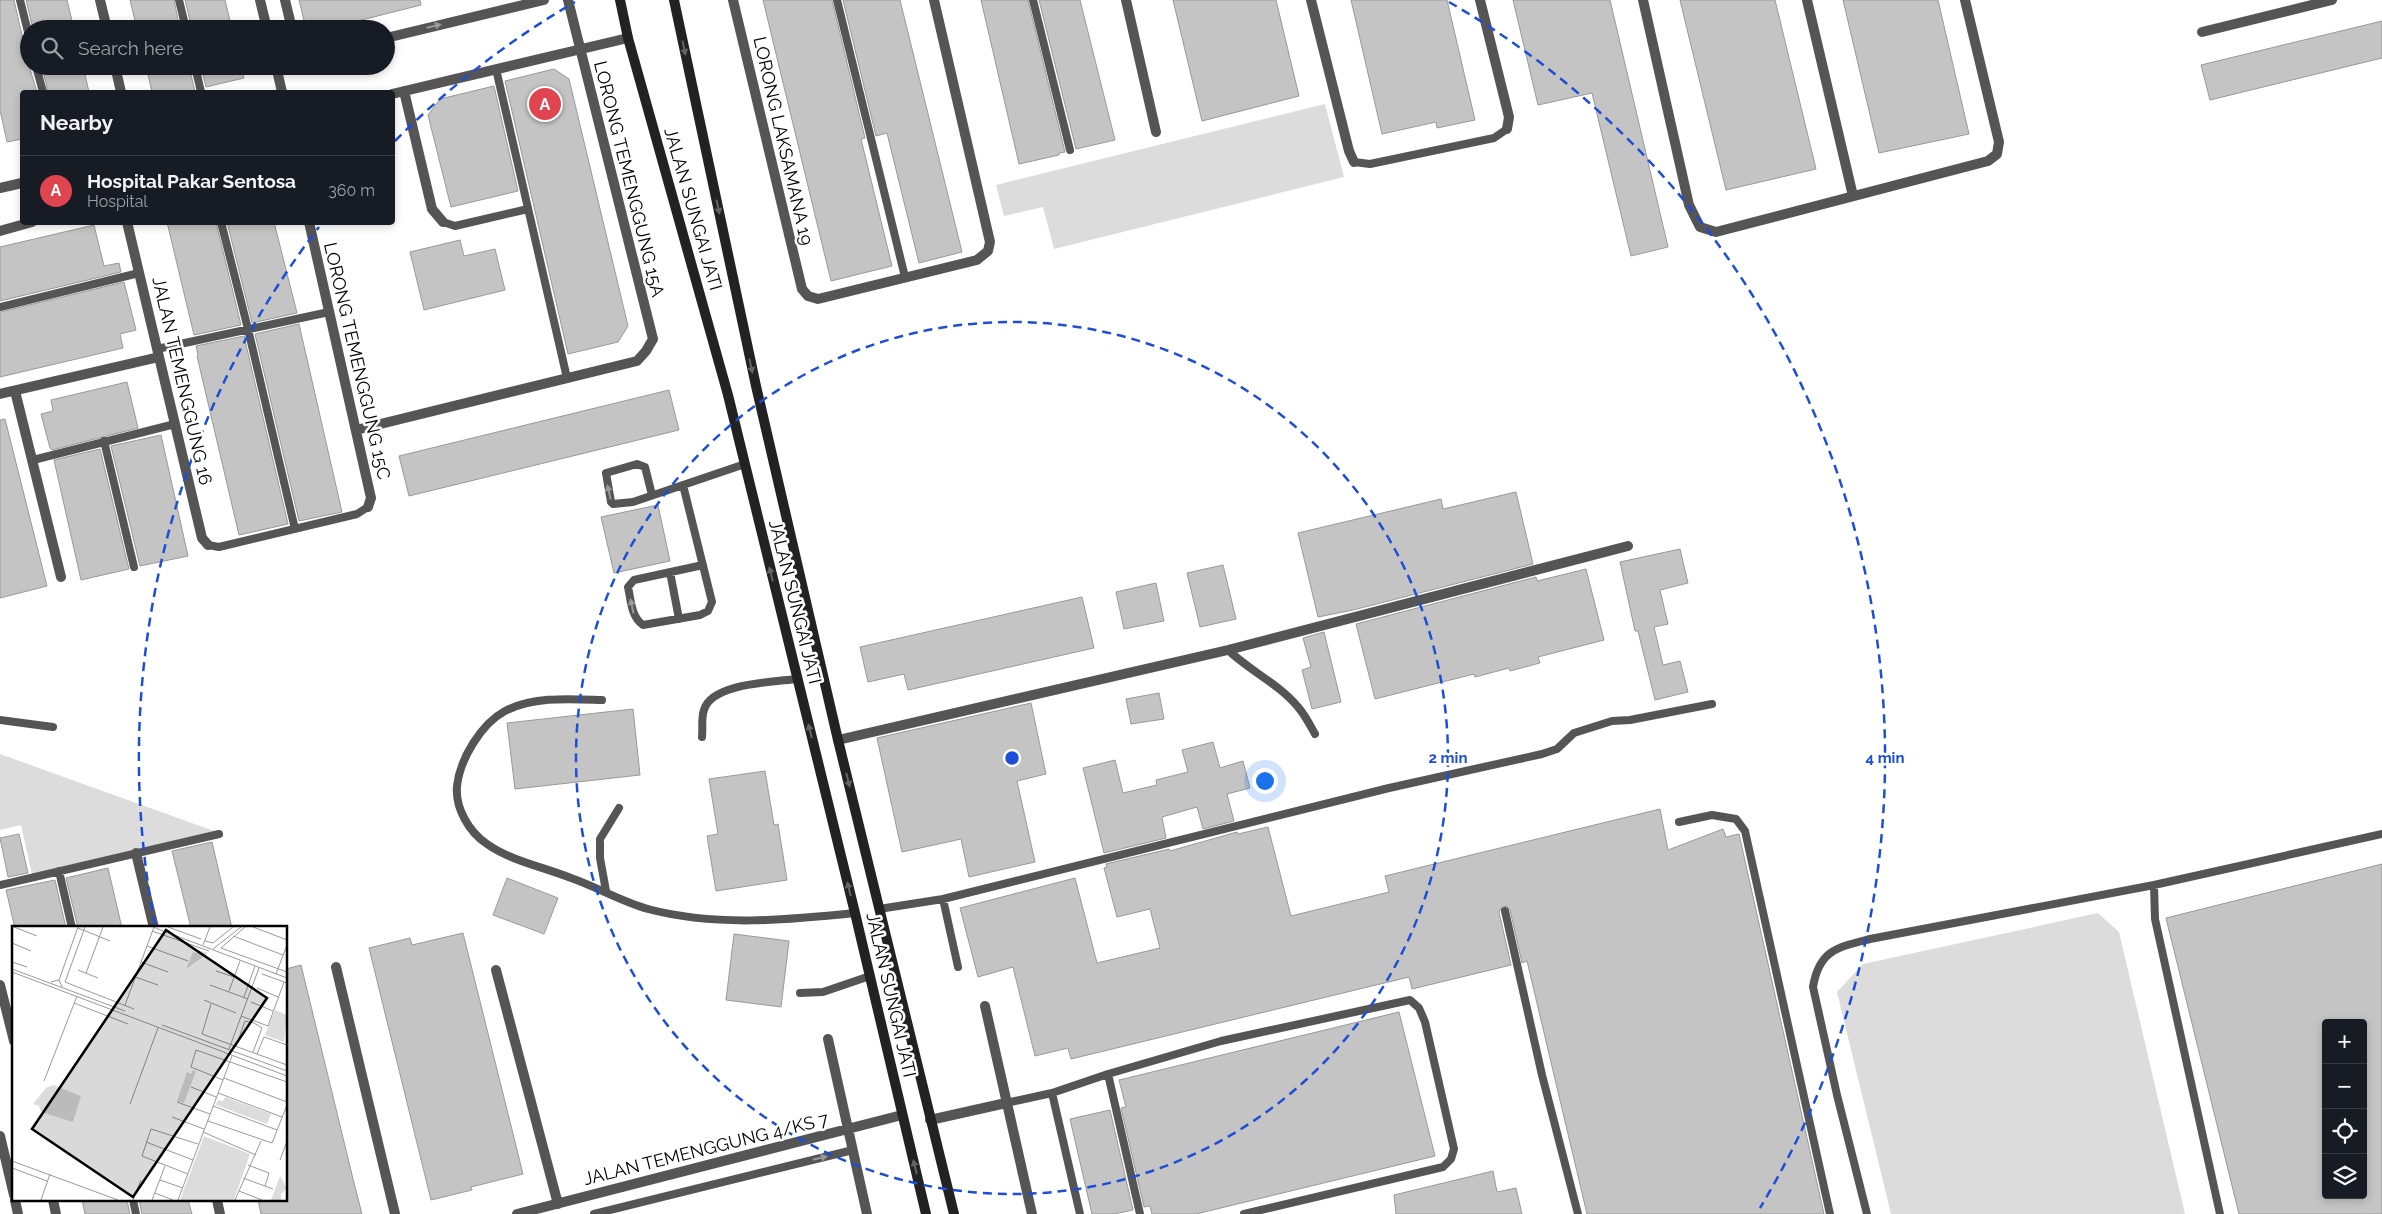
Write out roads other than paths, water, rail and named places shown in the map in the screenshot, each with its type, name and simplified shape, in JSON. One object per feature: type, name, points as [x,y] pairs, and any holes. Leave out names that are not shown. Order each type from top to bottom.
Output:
[{"type":"main road","name":"JALAN SUNGAI JATI","points":[[620,0],[628,38],[728,395],[855,913],[926,1214]]},
{"type":"main road","name":"JALAN SUNGAI JATI","points":[[674,0],[756,386],[838,740],[954,1214]]},
{"type":"street","points":[[100,0],[105,20]]},
{"type":"street","points":[[260,0],[265,20]]},
{"type":"street","points":[[285,0],[290,20]]},
{"type":"street","points":[[395,36],[544,0]]},
{"type":"street","name":"LORONG TEMENGGUNG 15A","points":[[566,378],[637,361],[646,352],[653,339],[568,0]]},
{"type":"street","name":"LORONG LAKSAMANA 19","points":[[733,0],[802,289],[808,296],[818,299],[905,277]]},
{"type":"street","points":[[905,277],[977,260],[988,251],[990,242],[934,0]]},
{"type":"street","points":[[1126,0],[1156,132]]},
{"type":"street","points":[[1311,0],[1349,151],[1354,162]]},
{"type":"street","points":[[1480,0],[1509,117],[1507,129]]},
{"type":"street","points":[[1643,0],[1689,205],[1700,227],[1716,232],[1988,161],[1996,154],[1999,142],[1965,0]]},
{"type":"street","points":[[1807,0],[1853,196]]},
{"type":"street","points":[[2202,32],[2332,0]]},
{"type":"street","points":[[395,93],[628,38]]},
{"type":"street","points":[[117,75],[121,90]]},
{"type":"street","points":[[278,75],[282,90]]},
{"type":"street","points":[[404,91],[432,209],[443,222]]},
{"type":"street","points":[[0,188],[20,183]]},
{"type":"street","points":[[0,231],[21,225]]},
{"type":"street","name":"JALAN TEMENGGUNG 16","points":[[128,225],[202,538],[208,545]]},
{"type":"street","name":"LORONG TEMENGGUNG 15C","points":[[310,225],[372,498],[368,507]]},
{"type":"street","points":[[0,394],[158,353]]},
{"type":"street","points":[[356,430],[566,378]]},
{"type":"street","points":[[15,390],[61,577]]},
{"type":"street","points":[[838,740],[1228,650],[1628,546]]},
{"type":"street","points":[[136,853],[154,926]]},
{"type":"street","points":[[336,967],[395,1214]]},
{"type":"street","points":[[496,970],[558,1204]]},
{"type":"street","points":[[0,986],[12,1033]]},
{"type":"street","points":[[985,1006],[1032,1214]]},
{"type":"street","points":[[828,1039],[868,1214]]},
{"type":"street","points":[[930,1120],[1006,1103]]},
{"type":"street","name":"JALAN TEMENGGUNG 4/KS 7","points":[[517,1214],[902,1115]]},
{"type":"street","points":[[0,1137],[12,1187]]},
{"type":"lane","points":[[20,0],[25,20]]},
{"type":"lane","points":[[179,0],[184,20]]},
{"type":"lane","points":[[837,0],[905,277]]},
{"type":"lane","points":[[1033,0],[1070,150]]},
{"type":"lane","points":[[496,69],[566,378]]},
{"type":"lane","points":[[38,75],[42,90]]},
{"type":"lane","points":[[197,75],[201,90]]},
{"type":"lane","points":[[1354,162],[1370,164],[1494,138],[1507,129]]},
{"type":"lane","points":[[443,222],[455,226],[528,209]]},
{"type":"lane","points":[[221,225],[248,328],[295,529]]},
{"type":"lane","points":[[0,307],[139,273]]},
{"type":"lane","points":[[158,353],[248,328],[329,312]]},
{"type":"lane","points":[[33,460],[175,424]]},
{"type":"lane","points":[[104,441],[134,567]]},
{"type":"lane","points":[[652,495],[642,465],[637,464],[606,473],[613,504],[633,502],[745,464]]},
{"type":"lane","points":[[683,485],[712,602],[708,611],[700,615],[679,619],[643,625],[634,616],[628,587],[634,580],[703,566]]},
{"type":"lane","points":[[208,545],[219,547],[295,529],[357,514],[368,507]]},
{"type":"lane","points":[[670,572],[679,619]]},
{"type":"lane","points":[[1228,650],[1242,664],[1282,691],[1299,708],[1315,734]]},
{"type":"lane","points":[[702,738],[704,709],[712,698],[719,693],[733,688],[797,679]]},
{"type":"lane","points":[[602,700],[545,699],[505,711],[486,727],[473,744],[457,786],[461,812],[474,833],[488,844],[514,857],[647,909],[702,920],[796,920],[855,913]]},
{"type":"lane","points":[[879,909],[943,899],[1389,788],[1542,754],[1557,749],[1574,733],[1612,721],[1630,720],[1712,704]]},
{"type":"lane","points":[[0,720],[53,727]]},
{"type":"lane","points":[[606,892],[600,858],[600,839],[619,808]]},
{"type":"lane","points":[[1679,822],[1712,815],[1736,819],[1745,831],[1830,1214]]},
{"type":"lane","points":[[0,885],[220,834]]},
{"type":"lane","points":[[1867,1214],[1837,1095],[1813,987],[1816,971],[1834,948],[1870,939],[2154,885],[2382,834]]},
{"type":"lane","points":[[58,871],[72,926]]},
{"type":"lane","points":[[2154,885],[2155,920],[2220,1214]]},
{"type":"lane","points":[[943,899],[958,967]]},
{"type":"lane","points":[[1505,911],[1542,1076],[1578,1214]]},
{"type":"lane","points":[[800,993],[823,992],[870,976]]},
{"type":"lane","points":[[1006,1103],[1052,1093],[1108,1074],[1221,1041],[1410,1000],[1419,1008],[1425,1022],[1454,1148],[1451,1159],[1443,1167],[1244,1214]]},
{"type":"lane","points":[[1108,1074],[1140,1214]]},
{"type":"lane","points":[[1052,1093],[1080,1214]]},
{"type":"lane","points":[[594,1214],[609,1212],[853,1150]]},
{"type":"place","name":"Hospital Pakar Sentosa","points":[[545,104]]}]
